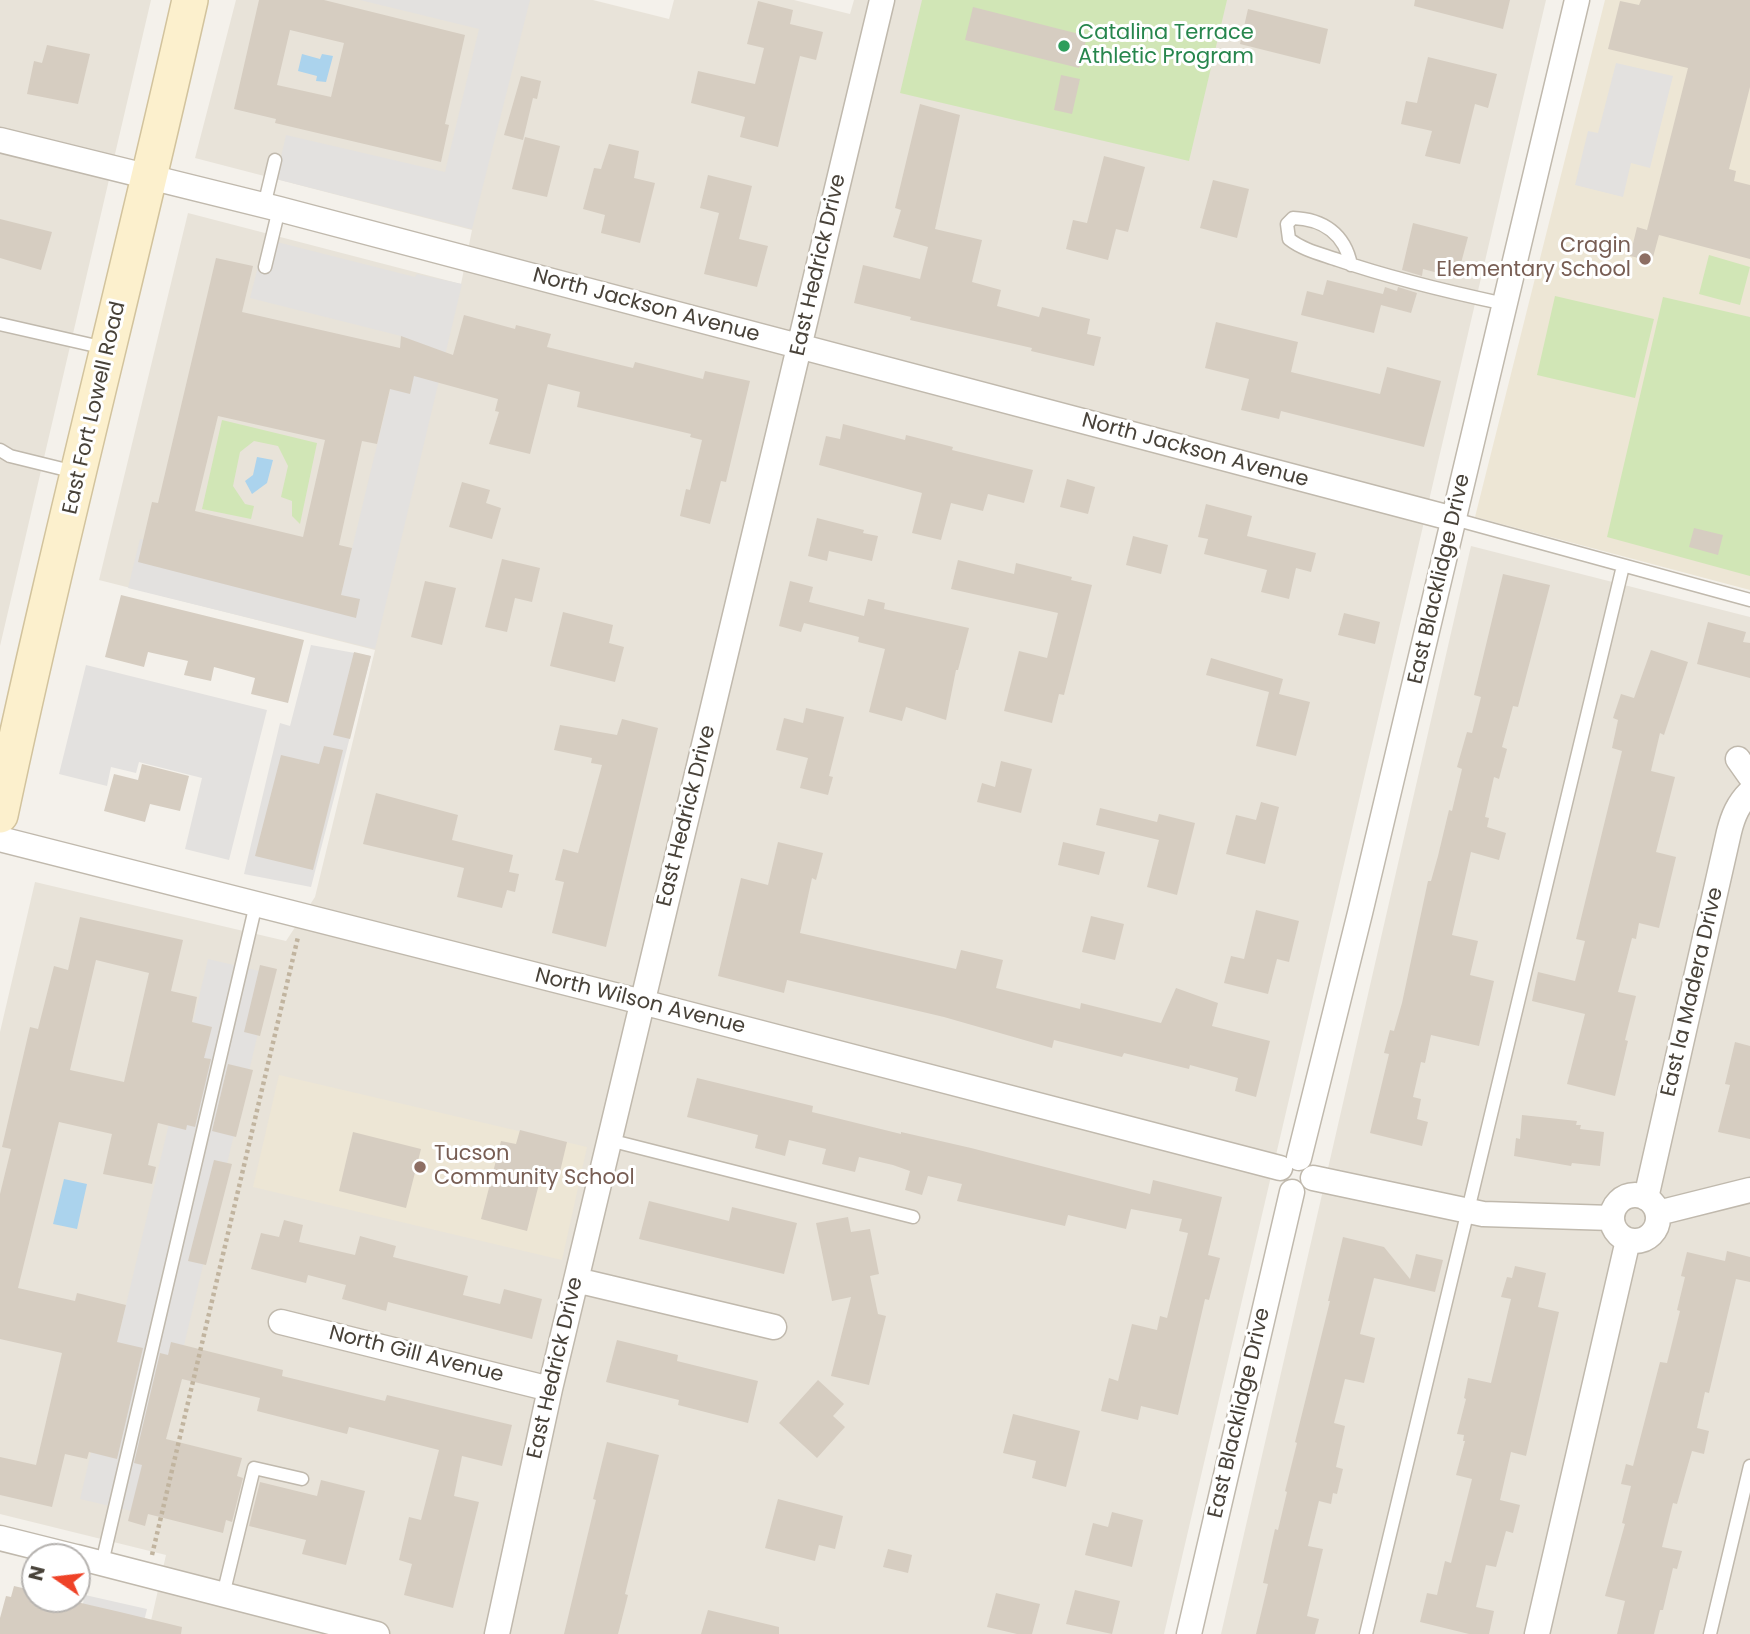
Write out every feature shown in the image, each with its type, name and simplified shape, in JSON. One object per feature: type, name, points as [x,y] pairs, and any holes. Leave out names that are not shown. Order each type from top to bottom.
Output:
[{"type":"main road","name":"East Fort Lowell Road","points":[[0,816],[151,176],[186,2]]},
{"type":"street","name":"East Hedrick Drive","points":[[496,1634],[550,1389],[882,0]]},
{"type":"street","name":"East Blacklidge Drive","points":[[1189,1634],[1292,1192],[1305,1190],[1310,1186],[1297,1168],[1577,0]]},
{"type":"street","name":"North Jackson Avenue","points":[[0,140],[272,207],[1454,519]]},
{"type":"street","name":"East la Madera Drive","points":[[1652,1205],[1729,832],[1741,800],[1750,792]]},
{"type":"street","name":"North Wilson Avenue","points":[[0,839],[1468,1212],[1612,1218]]},
{"type":"street","points":[[1652,1205],[1656,1228],[1651,1235],[1639,1241],[1628,1240],[1615,1229],[1612,1218],[1615,1207],[1627,1196],[1635,1195],[1652,1205],[1750,1190]]},
{"type":"street","points":[[1537,1634],[1628,1240]]},
{"type":"street","points":[[576,1280],[774,1327]]},
{"type":"street","name":"North Gill Avenue","points":[[281,1322],[550,1389]]},
{"type":"street","points":[[0,1538],[21,1543]]},
{"type":"street","points":[[91,1560],[377,1634]]},
{"type":"lane","points":[[265,267],[275,160]]},
{"type":"lane","points":[[1351,265],[1343,240],[1322,224],[1306,218],[1293,218],[1287,224],[1289,239],[1298,246],[1351,265],[1440,290],[1505,304]]},
{"type":"lane","points":[[0,324],[109,349]]},
{"type":"lane","points":[[0,450],[10,456],[79,473]]},
{"type":"lane","points":[[1454,519],[1750,600]]},
{"type":"lane","points":[[1366,1634],[1623,566]]},
{"type":"lane","points":[[102,1563],[256,904]]},
{"type":"lane","points":[[609,1140],[914,1217]]},
{"type":"lane","points":[[1710,1634],[1750,1466]]},
{"type":"lane","points":[[223,1595],[254,1468],[302,1479]]},
{"type":"path","points":[[147,1576],[303,916]]},
{"type":"shaded area","points":[[0,0],[151,0],[0,646]]},
{"type":"shaded area","points":[[236,0],[593,0],[669,19],[674,0],[794,0],[850,14],[854,0],[1546,0],[1164,1634],[148,1634],[166,1555],[0,1514],[0,1032],[35,882],[286,941],[315,897],[375,650],[99,580],[188,213],[461,284],[472,230],[195,158]]},
{"type":"shaded area","points":[[360,0],[530,0],[472,229],[276,179],[286,135],[445,172],[479,29]]},
{"type":"shaded area","name":"Cragin Elementary School","points":[[1605,0],[1750,0],[1750,590],[1475,517]]},
{"type":"shaded area","points":[[1616,63],[1673,76],[1650,168],[1631,163],[1623,197],[1575,185],[1588,131],[1598,133]]},
{"type":"shaded area","points":[[265,239],[415,277],[417,274],[462,284],[375,649],[128,588],[140,539],[343,586],[400,350],[401,336],[250,298]]},
{"type":"shaded area","points":[[1471,546],[1750,617],[1750,1634],[1221,1634]]},
{"type":"shaded area","points":[[311,645],[371,656],[311,887],[244,874],[280,723],[290,726]]},
{"type":"shaded area","points":[[86,665],[267,710],[229,860],[185,849],[202,778],[139,762],[136,773],[111,767],[107,786],[59,774]]},
{"type":"shaded area","points":[[208,959],[272,974],[144,1514],[80,1499]]},
{"type":"shaded area","name":"Tucson Community School","points":[[279,1075],[587,1147],[562,1260],[253,1187]]},
{"type":"shaded area","points":[[91,1596],[147,1609],[141,1634],[76,1634],[81,1613],[91,1613]]},
{"type":"green space","name":"Catalina Terrace Athletic Program","points":[[922,0],[1227,0],[1189,161],[900,93]]},
{"type":"green space","points":[[1709,255],[1750,267],[1740,305],[1699,294]]},
{"type":"green space","points":[[1555,296],[1654,319],[1635,398],[1537,375]]},
{"type":"green space","points":[[1663,297],[1750,317],[1750,576],[1607,537]]},
{"type":"green space","points":[[222,420],[317,443],[300,524],[292,516],[292,501],[281,497],[288,466],[278,446],[254,441],[240,452],[233,486],[245,504],[254,506],[251,519],[202,509]]},
{"type":"water","points":[[302,54],[320,59],[322,54],[333,56],[326,82],[316,81],[317,76],[298,71]]},
{"type":"water","points":[[257,457],[273,460],[267,483],[252,494],[245,481],[253,475]]},
{"type":"water","points":[[64,1179],[87,1184],[77,1229],[53,1224]]},
{"type":"building","points":[[259,0],[324,0],[465,35],[445,124],[449,125],[441,162],[275,123],[276,119],[234,109]],"holes":[[[290,30],[344,43],[331,97],[277,85]]]},
{"type":"building","points":[[1415,0],[1510,0],[1503,29],[1414,6]]},
{"type":"building","points":[[1641,0],[1750,0],[1750,87],[1729,169],[1736,171],[1734,181],[1750,185],[1750,259],[1659,235],[1652,261],[1630,256],[1637,227],[1647,230],[1688,68],[1608,49],[1620,1],[1639,5]]},
{"type":"building","points":[[758,1],[793,10],[790,24],[823,32],[816,60],[800,56],[778,147],[740,137],[745,117],[691,103],[698,71],[755,84],[764,48],[747,44]]},
{"type":"building","points":[[973,7],[1087,36],[1079,68],[965,40]]},
{"type":"building","points":[[1248,9],[1328,29],[1320,64],[1240,44]]},
{"type":"building","points":[[47,45],[90,54],[78,104],[27,94],[34,61],[42,63]]},
{"type":"building","points":[[1428,57],[1497,74],[1488,108],[1475,104],[1460,164],[1425,156],[1432,131],[1401,124],[1406,101],[1417,103]]},
{"type":"building","points":[[1061,75],[1080,79],[1072,114],[1054,110]]},
{"type":"building","points":[[521,76],[541,81],[537,99],[533,98],[523,140],[504,135]]},
{"type":"building","points":[[920,104],[960,115],[935,229],[982,240],[972,282],[1001,290],[997,306],[1039,317],[1042,307],[1090,319],[1087,334],[1101,337],[1094,366],[1031,351],[1032,348],[910,320],[911,317],[854,303],[863,265],[920,279],[928,247],[893,237],[901,210],[895,208]]},
{"type":"building","points":[[525,137],[560,146],[547,197],[512,189]]},
{"type":"building","points":[[609,144],[639,151],[634,178],[655,183],[640,243],[601,233],[605,215],[583,209],[594,168],[601,169]]},
{"type":"building","points":[[1104,156],[1145,167],[1128,232],[1116,229],[1108,260],[1066,249],[1073,220],[1087,223]]},
{"type":"building","points":[[708,175],[752,186],[739,239],[768,246],[757,287],[704,274],[719,213],[700,208]]},
{"type":"building","points":[[1213,180],[1249,189],[1237,238],[1200,228]]},
{"type":"building","points":[[0,219],[52,232],[41,270],[0,258]]},
{"type":"building","points":[[1413,223],[1468,237],[1457,278],[1423,269],[1422,276],[1402,270]]},
{"type":"building","points":[[216,258],[253,266],[242,312],[400,348],[401,336],[453,355],[464,315],[515,329],[516,325],[551,334],[547,347],[633,368],[635,362],[703,379],[705,371],[750,381],[726,482],[721,481],[710,524],[680,516],[686,489],[690,490],[702,440],[690,437],[691,434],[577,407],[580,392],[548,384],[530,454],[489,444],[499,412],[495,411],[498,399],[414,376],[410,394],[390,389],[377,444],[362,441],[339,545],[352,548],[341,595],[360,599],[356,618],[138,562],[152,502],[158,503]],"holes":[[[218,416],[325,440],[303,537],[195,511]]]},
{"type":"building","points":[[1327,280],[1383,294],[1385,287],[1397,291],[1398,287],[1417,293],[1411,313],[1381,305],[1374,333],[1301,315],[1307,291],[1323,295]]},
{"type":"building","points":[[1216,322],[1298,342],[1291,372],[1380,394],[1387,367],[1441,381],[1424,447],[1281,411],[1279,419],[1241,410],[1249,379],[1205,368]]},
{"type":"building","points":[[843,424],[905,440],[906,435],[953,447],[952,450],[1033,470],[1024,503],[988,494],[983,511],[951,503],[941,540],[912,533],[922,493],[819,465],[826,436],[840,439]]},
{"type":"building","points":[[1067,479],[1095,487],[1088,514],[1060,507]]},
{"type":"building","points":[[462,482],[490,490],[486,503],[501,508],[492,539],[449,527]]},
{"type":"building","points":[[1206,504],[1252,516],[1247,536],[1316,553],[1311,572],[1296,568],[1289,599],[1261,592],[1267,570],[1204,554],[1208,539],[1198,537]]},
{"type":"building","points":[[817,518],[878,536],[872,561],[829,551],[827,561],[808,556]]},
{"type":"building","points":[[1694,528],[1723,535],[1718,555],[1689,547]]},
{"type":"building","points":[[1133,536],[1168,545],[1161,574],[1126,565]]},
{"type":"building","points":[[502,559],[540,568],[532,602],[515,598],[507,632],[485,627]]},
{"type":"building","points":[[958,560],[1014,574],[1016,563],[1072,577],[1071,580],[1092,585],[1064,695],[1059,694],[1052,723],[1004,711],[1019,651],[1047,658],[1058,613],[951,589]]},
{"type":"building","points":[[1503,574],[1550,585],[1518,707],[1513,706],[1502,747],[1507,749],[1499,779],[1494,777],[1485,817],[1489,818],[1487,827],[1506,833],[1499,860],[1471,852],[1452,935],[1478,941],[1470,975],[1494,981],[1479,1046],[1431,1035],[1413,1097],[1421,1099],[1417,1119],[1428,1122],[1422,1146],[1370,1133],[1389,1054],[1384,1053],[1390,1030],[1394,1031],[1402,1003],[1428,881],[1431,881],[1449,810],[1452,811],[1462,769],[1457,767],[1467,732],[1472,733],[1481,697],[1474,695]]},
{"type":"building","points":[[425,581],[456,588],[442,645],[411,637]]},
{"type":"building","points":[[790,581],[813,587],[809,602],[864,616],[868,599],[885,603],[884,609],[969,628],[956,670],[946,720],[906,707],[902,721],[869,712],[885,649],[858,642],[859,637],[804,623],[801,632],[779,626]]},
{"type":"building","points":[[121,595],[304,640],[288,703],[251,694],[255,678],[214,667],[211,681],[184,675],[188,661],[148,652],[144,667],[105,657]]},
{"type":"building","points":[[563,612],[613,625],[609,643],[624,647],[615,682],[550,666]]},
{"type":"building","points":[[1344,613],[1380,622],[1375,644],[1338,635]]},
{"type":"building","points":[[1708,622],[1746,632],[1743,642],[1750,643],[1750,678],[1697,664]]},
{"type":"building","points":[[1651,650],[1688,662],[1664,735],[1660,733],[1651,771],[1675,777],[1656,852],[1676,857],[1659,928],[1639,923],[1636,939],[1632,938],[1618,992],[1636,996],[1615,1096],[1567,1084],[1585,1014],[1532,1001],[1538,972],[1575,981],[1585,941],[1576,939],[1622,751],[1612,748],[1618,720],[1613,718],[1621,694],[1634,698]]},
{"type":"building","points":[[354,652],[371,656],[350,739],[333,735]]},
{"type":"building","points":[[1211,658],[1283,679],[1279,694],[1310,702],[1296,756],[1256,746],[1269,692],[1206,675]]},
{"type":"building","points":[[806,708],[844,717],[829,776],[833,777],[828,795],[800,788],[808,758],[776,750],[784,718],[803,723]]},
{"type":"building","points":[[622,719],[658,728],[606,947],[552,933],[564,882],[555,880],[563,849],[578,853],[602,765],[591,763],[592,758],[554,750],[560,725],[617,735]]},
{"type":"building","points":[[324,746],[343,750],[313,870],[255,856],[281,755],[319,764]]},
{"type":"building","points":[[1001,761],[1032,769],[1021,813],[977,802],[982,783],[995,787]]},
{"type":"building","points":[[142,764],[189,776],[180,811],[150,804],[145,822],[104,811],[114,774],[138,780]]},
{"type":"building","points":[[376,793],[458,815],[452,840],[513,855],[509,872],[519,874],[515,892],[507,890],[502,908],[457,897],[464,868],[363,844]]},
{"type":"building","points":[[1261,802],[1279,807],[1265,864],[1226,854],[1236,815],[1256,820]]},
{"type":"building","points":[[1100,808],[1157,822],[1159,814],[1195,823],[1177,895],[1147,887],[1159,840],[1096,825]]},
{"type":"building","points":[[778,842],[823,853],[816,880],[812,878],[800,933],[956,969],[961,950],[1003,960],[996,988],[1080,1009],[1081,1003],[1161,1023],[1176,988],[1218,1003],[1212,1026],[1270,1041],[1256,1097],[1235,1091],[1238,1078],[1190,1065],[1189,1069],[1124,1053],[1122,1057],[1054,1040],[1052,1048],[944,1017],[787,980],[784,993],[718,976],[741,878],[768,885]]},
{"type":"building","points":[[1063,842],[1105,852],[1099,875],[1058,865]]},
{"type":"building","points":[[1256,910],[1299,921],[1289,962],[1277,959],[1268,994],[1224,983],[1231,956],[1244,959]]},
{"type":"building","points":[[1091,916],[1124,924],[1115,960],[1082,952]]},
{"type":"building","points":[[80,917],[183,940],[171,991],[197,997],[192,1022],[212,1027],[204,1058],[211,1059],[195,1127],[187,1125],[186,1130],[158,1123],[148,1165],[156,1167],[152,1184],[103,1174],[112,1134],[59,1122],[18,1288],[75,1301],[77,1293],[126,1305],[117,1342],[143,1348],[117,1459],[89,1452],[87,1459],[65,1454],[52,1507],[0,1495],[0,1457],[36,1465],[62,1353],[0,1339],[0,1194],[11,1149],[2,1147],[30,1027],[38,1029],[54,966],[68,970]],"holes":[[[96,960],[149,973],[124,1082],[70,1070]]]},
{"type":"building","points":[[260,965],[277,969],[260,1036],[244,1032]]},
{"type":"building","points":[[1735,1042],[1750,1046],[1750,1139],[1718,1132],[1730,1085],[1725,1084]]},
{"type":"building","points":[[228,1064],[253,1070],[236,1137],[212,1131]]},
{"type":"building","points":[[697,1078],[813,1106],[812,1112],[971,1148],[1150,1194],[1153,1180],[1222,1197],[1208,1255],[1220,1258],[1209,1300],[1205,1299],[1178,1415],[1141,1406],[1138,1420],[1101,1411],[1109,1378],[1118,1381],[1132,1324],[1157,1330],[1160,1316],[1167,1318],[1188,1233],[1179,1231],[1182,1219],[1131,1209],[1126,1229],[1068,1215],[1065,1226],[957,1201],[962,1184],[928,1176],[922,1195],[905,1190],[910,1171],[893,1165],[859,1157],[855,1172],[822,1164],[826,1149],[789,1140],[785,1156],[755,1148],[758,1135],[687,1117]]},
{"type":"building","points":[[1522,1115],[1577,1121],[1576,1125],[1581,1125],[1580,1129],[1604,1132],[1600,1166],[1572,1163],[1571,1166],[1514,1156],[1516,1138],[1520,1139]]},
{"type":"building","points":[[520,1130],[567,1142],[558,1180],[541,1176],[527,1231],[481,1219],[501,1141],[516,1144]]},
{"type":"building","points":[[353,1132],[421,1149],[406,1208],[339,1191]]},
{"type":"building","points":[[214,1160],[232,1164],[206,1265],[188,1261]]},
{"type":"building","points":[[649,1201],[729,1221],[732,1207],[797,1223],[784,1274],[639,1239]]},
{"type":"building","points":[[848,1217],[851,1232],[870,1229],[879,1274],[870,1276],[878,1314],[886,1316],[869,1385],[831,1376],[851,1297],[832,1301],[816,1223]]},
{"type":"building","points":[[284,1220],[303,1225],[299,1242],[355,1255],[360,1236],[396,1246],[393,1257],[468,1276],[463,1295],[500,1304],[504,1289],[542,1299],[532,1339],[388,1302],[386,1311],[342,1299],[346,1285],[308,1275],[306,1283],[251,1269],[261,1233],[279,1237]]},
{"type":"building","points":[[1343,1237],[1384,1247],[1410,1279],[1416,1254],[1443,1260],[1435,1292],[1374,1278],[1360,1334],[1375,1338],[1364,1383],[1345,1379],[1334,1423],[1345,1426],[1336,1467],[1343,1469],[1337,1494],[1333,1493],[1331,1504],[1319,1501],[1308,1546],[1323,1549],[1307,1616],[1319,1619],[1315,1634],[1256,1634],[1268,1584],[1263,1583],[1275,1529],[1278,1530],[1287,1492],[1285,1491],[1297,1443],[1295,1442]]},
{"type":"building","points":[[1727,1251],[1750,1257],[1750,1282],[1736,1279],[1709,1393],[1705,1392],[1697,1428],[1709,1431],[1704,1454],[1692,1451],[1677,1504],[1673,1503],[1662,1547],[1682,1551],[1677,1569],[1673,1568],[1654,1634],[1617,1634],[1625,1601],[1605,1596],[1625,1524],[1622,1523],[1631,1486],[1621,1484],[1626,1464],[1633,1466],[1660,1362],[1667,1363],[1680,1311],[1677,1310],[1685,1277],[1681,1276],[1687,1252],[1725,1261]]},
{"type":"building","points":[[1515,1266],[1546,1273],[1538,1307],[1559,1312],[1526,1456],[1511,1452],[1500,1500],[1520,1505],[1513,1533],[1506,1531],[1496,1567],[1486,1565],[1476,1607],[1494,1611],[1489,1634],[1469,1634],[1420,1622],[1427,1593],[1437,1595],[1445,1561],[1451,1563],[1472,1479],[1456,1475],[1465,1441],[1464,1435],[1457,1434],[1468,1378],[1491,1383],[1511,1299],[1501,1297],[1507,1277],[1512,1278]]},
{"type":"building","points":[[617,1340],[678,1355],[677,1361],[758,1381],[748,1423],[678,1405],[679,1400],[606,1382]]},
{"type":"building","points":[[171,1342],[283,1370],[282,1376],[385,1401],[387,1395],[512,1425],[502,1466],[462,1456],[454,1496],[479,1502],[453,1608],[404,1595],[412,1564],[399,1560],[409,1517],[421,1520],[439,1450],[349,1427],[347,1434],[257,1411],[260,1398],[182,1379],[166,1439],[242,1458],[237,1476],[243,1478],[232,1522],[226,1520],[223,1533],[148,1514],[145,1526],[128,1521],[142,1465],[134,1463],[160,1353],[168,1355]]},
{"type":"building","points":[[818,1380],[844,1404],[833,1416],[845,1427],[817,1458],[779,1423]]},
{"type":"building","points":[[1013,1414],[1080,1431],[1066,1487],[1032,1478],[1036,1461],[1003,1453]]},
{"type":"building","points":[[607,1442],[659,1455],[625,1594],[628,1595],[618,1634],[564,1634],[596,1500],[593,1499]]},
{"type":"building","points":[[321,1480],[365,1491],[346,1565],[302,1554],[306,1540],[249,1526],[260,1482],[317,1496]]},
{"type":"building","points":[[778,1499],[843,1516],[835,1549],[819,1545],[815,1561],[765,1548]]},
{"type":"building","points":[[1112,1512],[1143,1520],[1132,1567],[1085,1555],[1093,1523],[1108,1527]]},
{"type":"building","points":[[888,1549],[912,1555],[908,1573],[883,1567]]},
{"type":"building","points":[[14,1586],[21,1588],[21,1613],[91,1613],[91,1605],[182,1627],[181,1634],[0,1634],[0,1618],[6,1596],[11,1597]]},
{"type":"building","points":[[1075,1590],[1120,1601],[1112,1634],[1066,1624]]},
{"type":"building","points":[[996,1593],[1040,1604],[1032,1634],[1017,1634],[987,1627]]},
{"type":"building","points":[[708,1610],[779,1627],[779,1634],[701,1634]]},
{"type":"place","name":"Catalina Terrace Athletic Program","points":[[1064,46]]},
{"type":"place","name":"Cragin Elementary School","points":[[1645,259]]},
{"type":"place","name":"Tucson Community School","points":[[420,1167]]}]
